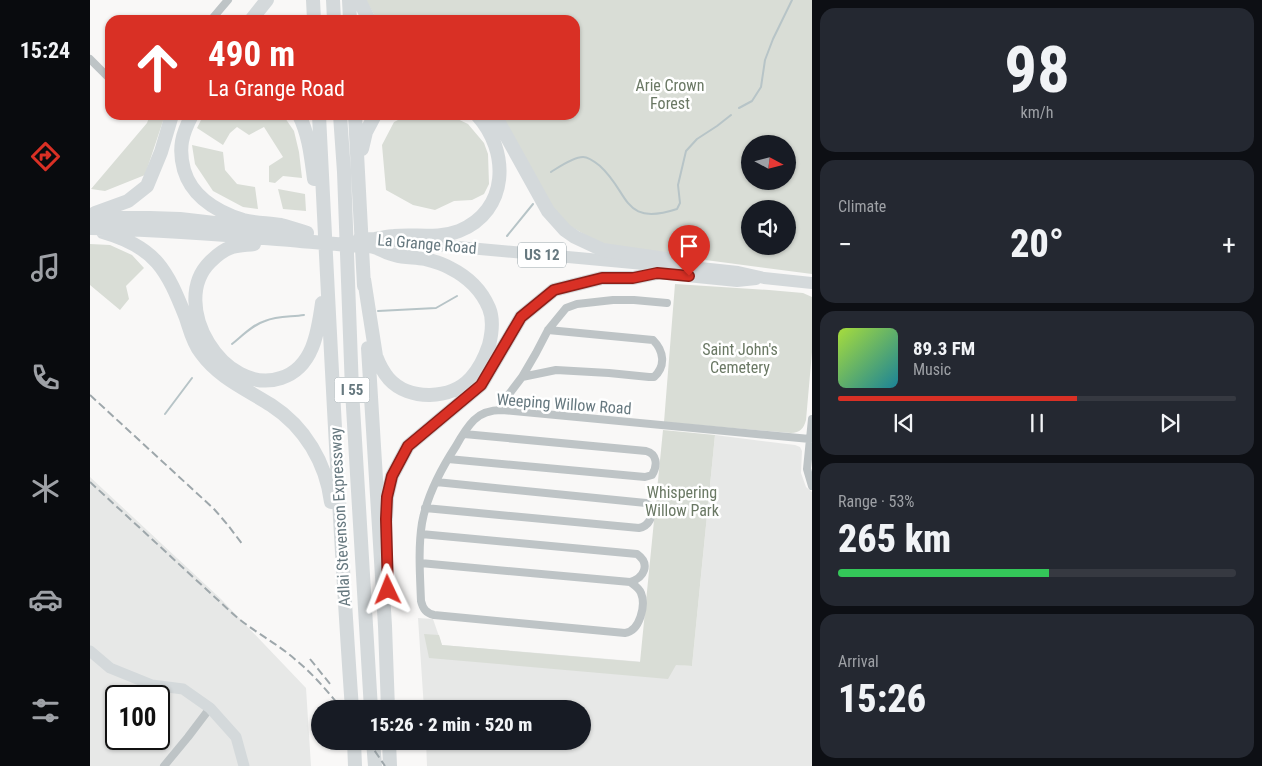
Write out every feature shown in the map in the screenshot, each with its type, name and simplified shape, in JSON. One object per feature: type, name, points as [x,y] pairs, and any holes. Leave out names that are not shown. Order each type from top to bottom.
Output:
[{"type":"highway","points":[[255,15],[267,0]]},
{"type":"highway","points":[[313,0],[314,15]]},
{"type":"highway","points":[[333,0],[334,15]]},
{"type":"highway","points":[[349,0],[350,15]]},
{"type":"highway","points":[[359,0],[366,15]]},
{"type":"highway","points":[[90,216],[128,201],[146,186],[161,152],[171,120]]},
{"type":"highway","points":[[189,120],[181,144],[182,160],[186,176],[194,190],[204,201],[216,209],[282,235]]},
{"type":"highway","points":[[301,120],[310,151],[320,206],[324,216]]},
{"type":"highway","name":"Adlai Stevenson Expressway","points":[[319,120],[351,700]]},
{"type":"highway","name":"Adlai Stevenson Expressway","points":[[340,120],[353,400],[371,700]]},
{"type":"highway","points":[[355,120],[385,626],[388,700]]},
{"type":"highway","points":[[360,192],[363,140],[372,120]]},
{"type":"highway","points":[[373,243],[394,245],[449,234],[467,227],[487,210],[494,198],[498,185],[500,165],[492,137],[481,120]]},
{"type":"highway","points":[[497,120],[548,211],[565,230],[575,237],[603,250],[673,260],[691,267]]},
{"type":"highway","points":[[90,216],[180,219],[282,235],[307,237]]},
{"type":"highway","points":[[90,229],[123,228],[307,237]]},
{"type":"highway","points":[[90,229],[126,240],[139,246],[149,254],[167,275],[200,352],[212,367],[290,419],[313,449],[322,466],[329,488],[345,613]]},
{"type":"highway","points":[[282,235],[254,244],[232,246],[218,253],[206,266],[197,283],[197,318],[206,338],[216,353],[236,372],[260,381],[276,380],[293,372],[305,360],[316,338],[326,265]]},
{"type":"highway","name":"La Grange Road","points":[[307,237],[373,243]]},
{"type":"highway","points":[[364,279],[376,356],[380,366],[395,385],[407,392],[432,396],[458,388],[470,379],[479,367],[491,338],[491,315],[481,292],[470,280],[450,268],[394,245],[373,243]]},
{"type":"highway","points":[[385,626],[388,608],[387,497],[392,476],[408,446],[481,385],[521,317],[554,290],[602,278],[633,278],[657,273]]},
{"type":"highway","points":[[354,750],[355,764]]},
{"type":"highway","points":[[374,750],[375,766]]},
{"type":"highway","points":[[389,750],[390,766]]},
{"type":"main road","name":"La Grange Road","points":[[394,245],[691,267],[812,283]]},
{"type":"main road","name":"La Grange Road","points":[[394,245],[737,281],[764,278]]},
{"type":"street","points":[[215,15],[228,0]]},
{"type":"street","points":[[90,59],[105,75]]},
{"type":"street","points":[[502,410],[506,398],[522,377],[548,330],[566,308],[577,304],[613,300],[667,303]]},
{"type":"street","points":[[522,377],[556,370],[654,377],[659,371],[663,356],[653,340],[548,330]]},
{"type":"street","name":"Weeping Willow Road","points":[[630,582],[639,589],[642,598],[639,622],[630,633],[434,615],[425,611],[421,600],[420,534],[425,508],[448,458],[473,421],[486,412],[502,410],[810,439]]},
{"type":"street","points":[[812,419],[807,470],[812,486]]},
{"type":"street","points":[[448,458],[645,477],[652,474],[656,469],[654,456],[646,451],[464,434]]},
{"type":"street","points":[[425,508],[639,528],[648,523],[652,514],[651,506],[646,503],[436,482]]},
{"type":"street","points":[[420,534],[634,553],[640,556],[644,570],[640,578],[630,582],[420,563]]},
{"type":"street","points":[[90,651],[110,668],[152,684],[183,690],[210,708],[236,736],[244,766]]},
{"type":"street","points":[[164,766],[210,708]]},
{"type":"shaded area","points":[[715,435],[800,447],[802,451],[801,473],[806,487],[812,492],[812,766],[427,766],[426,750],[591,750],[591,700],[423,700],[418,618],[433,619],[442,645],[692,666]]},
{"type":"shaded area","points":[[90,477],[221,599],[306,688],[311,766],[90,766]]},
{"type":"green space","name":"Arie Crown Forest","points":[[366,0],[812,0],[812,274],[645,252],[601,244],[563,222],[550,204],[503,120],[580,120],[580,15],[374,15]]},
{"type":"green space","points":[[148,120],[163,120],[145,175],[105,191],[91,189]]},
{"type":"green space","points":[[201,120],[286,120],[294,131],[302,178],[283,176],[275,183],[269,182],[269,166],[283,157],[264,127],[249,135],[237,127],[230,133],[223,145],[197,128]]},
{"type":"green space","points":[[398,120],[460,120],[468,124],[484,143],[488,154],[489,184],[484,194],[472,200],[454,201],[435,210],[413,205],[386,190],[382,145],[394,122]]},
{"type":"green space","points":[[192,145],[223,152],[225,170],[237,184],[255,187],[258,209],[243,207],[213,191],[195,164]]},
{"type":"green space","points":[[278,189],[305,194],[306,211],[283,209]]},
{"type":"green space","points":[[90,244],[110,245],[132,255],[144,268],[126,286],[129,299],[120,310],[90,285]]},
{"type":"green space","name":"Saint John's Cemetery","points":[[675,284],[803,293],[812,297],[812,352],[806,420],[801,429],[791,433],[664,422]]},
{"type":"green space","name":"Whispering Willow Park","points":[[663,430],[715,435],[692,666],[676,665],[668,679],[429,658],[424,634],[439,635],[442,645],[640,662]]},
{"type":"waterway","points":[[739,108],[752,101],[761,87],[765,60],[792,0]]},
{"type":"waterway","points":[[551,172],[575,159],[587,158],[600,166],[610,176],[629,204],[636,210],[646,214],[677,209],[680,203],[678,185],[686,151],[697,139],[731,115]]},
{"type":"waterway","points":[[507,236],[533,204]]},
{"type":"waterway","points":[[378,311],[436,308],[457,296]]},
{"type":"waterway","points":[[232,344],[260,323],[274,318],[304,315]]},
{"type":"waterway","points":[[165,414],[192,378]]},
{"type":"railway","points":[[90,395],[214,509],[243,545]]},
{"type":"railway","points":[[90,482],[232,613],[303,666],[334,700]]},
{"type":"railway","points":[[310,659],[330,684]]},
{"type":"railway","points":[[374,750],[385,766]]},
{"type":"route","points":[[388,590],[386,519],[387,497],[392,476],[408,446],[481,385],[521,317],[554,290],[602,278],[633,278],[657,273],[689,276]]}]
